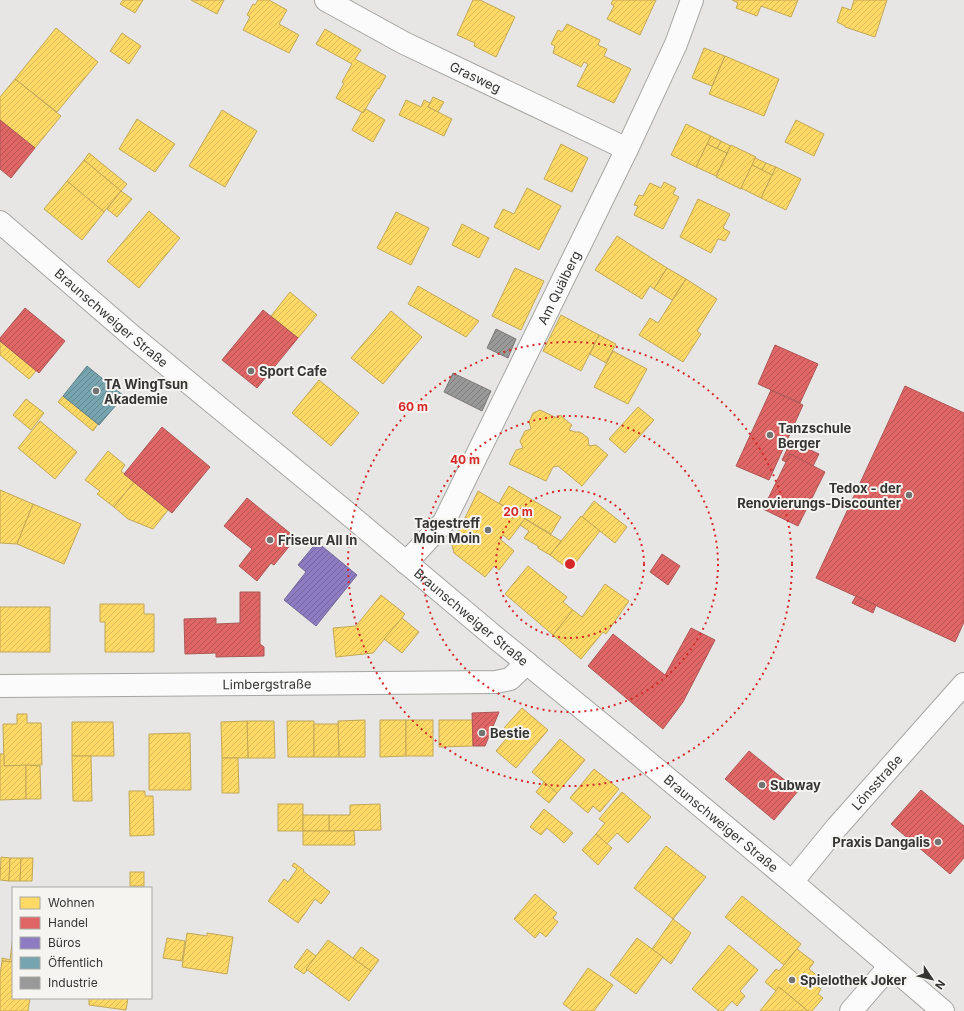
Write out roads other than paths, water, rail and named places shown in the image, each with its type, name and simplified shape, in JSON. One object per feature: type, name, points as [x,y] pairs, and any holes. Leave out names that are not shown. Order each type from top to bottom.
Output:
[{"type":"street","name":"Grasweg","points":[[326,0],[404,43],[627,149]]},
{"type":"street","name":"Am Quälberg","points":[[406,563],[444,522],[627,149],[676,44],[692,0]]},
{"type":"street","name":"Braunschweiger Straße","points":[[0,222],[132,336],[792,882],[944,1011]]},
{"type":"street","name":"Limbergstraße","points":[[0,686],[496,682],[510,679],[527,663]]},
{"type":"street","name":"Lönsstraße","points":[[792,882],[837,827],[964,684]]},
{"type":"street","points":[[851,1011],[890,966]]},
{"type":"place","name":"Sport Cafe","points":[[251,371]]},
{"type":"place","name":"TA WingTsun Akademie","points":[[96,391]]},
{"type":"place","name":"Tanzschule Berger","points":[[770,435]]},
{"type":"place","name":"Tedox - der Renovierungs-Discounter","points":[[909,495]]},
{"type":"place","name":"Tagestreff Moin Moin","points":[[488,530]]},
{"type":"place","name":"Friseur All In","points":[[270,540]]},
{"type":"place","name":"Bestie","points":[[482,733]]},
{"type":"place","name":"Subway","points":[[762,785]]},
{"type":"place","name":"Praxis Dangalis","points":[[938,842]]},
{"type":"place","name":"Spielothek Joker","points":[[792,980]]}]
